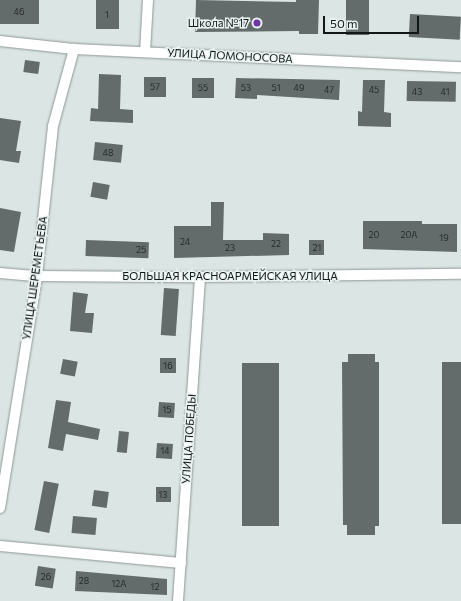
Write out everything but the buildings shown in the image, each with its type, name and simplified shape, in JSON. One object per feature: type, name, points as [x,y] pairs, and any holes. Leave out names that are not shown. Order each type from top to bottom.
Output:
[{"type":"street","points":[[144,52],[148,0]]},
{"type":"street","name":"УЛИЦА ЛОМОНОСОВА","points":[[0,42],[74,49],[461,67]]},
{"type":"street","name":"УЛИЦА ШЕРЕМЕТЬЕВА","points":[[0,508],[37,276],[53,126],[74,49]]},
{"type":"street","name":"БОЛЬШАЯ КРАСНОАРМЕЙСКАЯ УЛИЦА","points":[[0,273],[37,276],[200,277],[461,274]]},
{"type":"street","name":"УЛИЦА ПОБЕДЫ","points":[[178,601],[200,277]]},
{"type":"street","points":[[0,546],[181,563]]},
{"type":"place","name":"Школа №17","points":[[257,23]]}]
